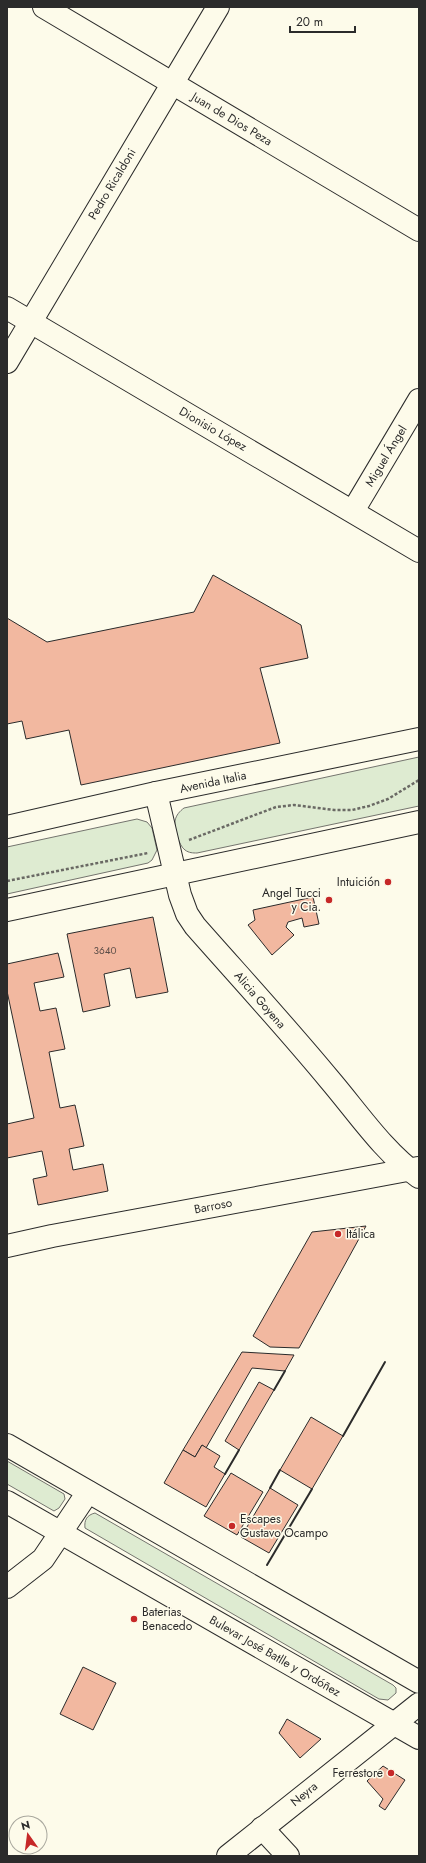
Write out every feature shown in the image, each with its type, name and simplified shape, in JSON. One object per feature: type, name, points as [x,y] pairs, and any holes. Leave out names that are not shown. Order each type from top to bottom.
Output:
[{"type":"street","name":"Juan de Dios Peza","points":[[44,7],[419,230]]},
{"type":"street","name":"Pedro Ricaldoni","points":[[7,362],[218,7]]},
{"type":"street","name":"Dionisio López","points":[[7,308],[419,551]]},
{"type":"street","name":"Miguel Ángel","points":[[353,511],[419,400]]},
{"type":"street","name":"Avenida Italia","points":[[7,827],[156,793],[419,739]]},
{"type":"street","name":"Alicia Goyena","points":[[156,793],[180,895],[187,914],[195,926],[329,1079],[386,1148],[415,1172]]},
{"type":"street","points":[[7,910],[419,822]]},
{"type":"street","name":"Barroso","points":[[7,1246],[60,1235],[415,1172]]},
{"type":"street","points":[[7,1445],[419,1682]]},
{"type":"street","points":[[7,1587],[43,1559],[88,1492]]},
{"type":"street","name":"Bulevar José Batlle y Ordóñez","points":[[7,1502],[419,1738]]},
{"type":"street","name":"Neyra","points":[[228,1856],[419,1704]]},
{"type":"street","points":[[262,1828],[288,1856]]},
{"type":"path","points":[[7,881],[127,858],[205,835],[276,807],[294,805],[334,810],[352,810],[369,806],[388,799],[419,780]]},
{"type":"green space","points":[[419,757],[419,806],[197,853],[185,850],[177,837],[175,821],[178,813],[184,808]]},
{"type":"green space","points":[[137,819],[147,822],[152,828],[157,850],[152,860],[148,863],[7,894],[7,847]]},
{"type":"green space","points":[[7,1461],[64,1494],[65,1499],[59,1508],[54,1511],[7,1484]]},
{"type":"green space","points":[[95,1513],[393,1685],[396,1688],[396,1693],[388,1700],[379,1699],[85,1528],[87,1518]]},
{"type":"building","points":[[213,575],[301,625],[308,658],[260,668],[280,743],[81,785],[69,730],[26,739],[22,721],[7,724],[7,618],[47,642],[194,612]]},
{"type":"building","points":[[313,897],[319,924],[304,927],[302,918],[288,922],[286,927],[294,935],[272,955],[248,925],[255,920],[253,910]]},
{"type":"building","points":[[153,917],[168,992],[136,998],[130,968],[104,974],[110,1006],[83,1012],[67,934]]},
{"type":"building","points":[[58,953],[64,977],[34,983],[40,1011],[56,1008],[65,1049],[49,1052],[60,1108],[75,1105],[84,1146],[69,1149],[73,1170],[103,1164],[108,1191],[38,1205],[33,1179],[47,1176],[42,1151],[7,1158],[7,1124],[34,1118],[7,991],[7,964]]},
{"type":"building","points":[[366,1226],[299,1348],[270,1347],[253,1336],[312,1232]]},
{"type":"building","points":[[242,1352],[294,1355],[285,1371],[252,1368],[206,1448],[202,1445],[195,1457],[183,1450]]},
{"type":"building","points":[[259,1382],[274,1390],[239,1450],[225,1441]]},
{"type":"building","points":[[311,1417],[343,1436],[312,1489],[280,1470]]},
{"type":"building","points":[[202,1445],[220,1456],[214,1467],[225,1474],[206,1507],[164,1483],[183,1450],[195,1457]]},
{"type":"building","points":[[231,1473],[263,1492],[237,1535],[204,1516]]},
{"type":"building","points":[[270,1488],[298,1505],[269,1553],[241,1537]]},
{"type":"building","points":[[83,1667],[116,1683],[93,1730],[60,1714]]},
{"type":"building","points":[[287,1719],[321,1739],[300,1758],[279,1733]]},
{"type":"building","points":[[383,1766],[405,1780],[385,1810],[379,1806],[383,1799],[367,1781]]},
{"type":"wall","points":[[343,1436],[385,1362]]},
{"type":"wall","points":[[274,1390],[285,1371]]},
{"type":"wall","points":[[225,1474],[239,1450]]},
{"type":"wall","points":[[270,1488],[280,1470]]},
{"type":"wall","points":[[267,1565],[312,1489]]},
{"type":"place","name":"Intuición","points":[[388,882]]},
{"type":"place","name":"Angel Tucci y Cia.","points":[[329,900]]},
{"type":"place","name":"Itálica","points":[[338,1234]]},
{"type":"place","name":"Escapes Gustavo Ocampo","points":[[232,1526]]},
{"type":"place","name":"Baterias Benacedo","points":[[134,1619]]},
{"type":"place","name":"Ferrestore","points":[[391,1773]]}]
